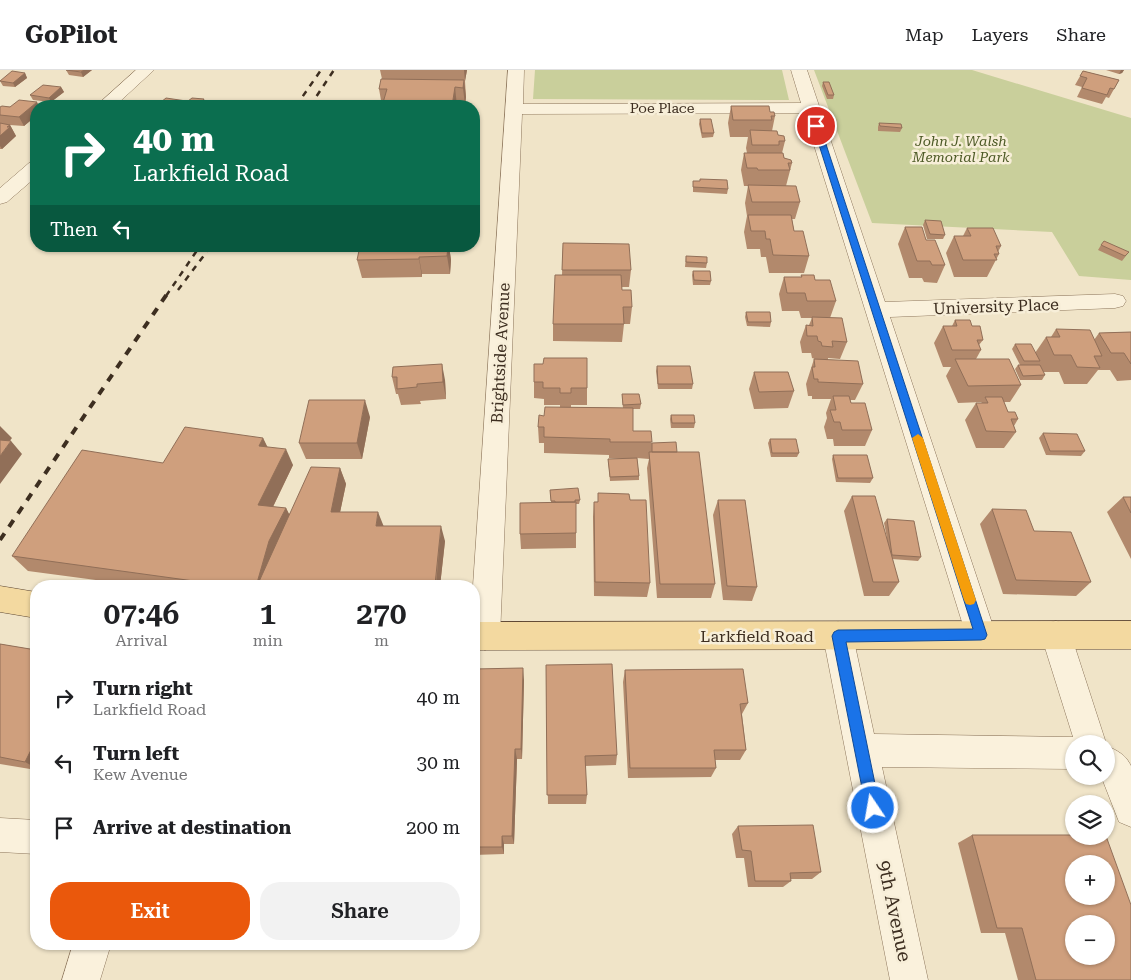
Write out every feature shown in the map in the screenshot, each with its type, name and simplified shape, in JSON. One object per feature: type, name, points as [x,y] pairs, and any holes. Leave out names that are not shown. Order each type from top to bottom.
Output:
[{"type":"main road","points":[[0,599],[30,604]]},
{"type":"main road","name":"Larkfield Road","points":[[480,636],[1131,635]]},
{"type":"street","points":[[112,100],[146,70]]},
{"type":"street","name":"Brightside Avenue","points":[[480,620],[516,70]]},
{"type":"street","points":[[799,70],[981,635]]},
{"type":"street","name":"Poe Place","points":[[513,109],[810,108]]},
{"type":"street","points":[[0,198],[30,171]]},
{"type":"street","name":"University Place","points":[[876,310],[1115,301]]},
{"type":"street","points":[[1056,635],[1089,735]]},
{"type":"street","name":"9th Avenue","points":[[838,636],[909,980]]},
{"type":"street","points":[[861,750],[1065,753]]},
{"type":"street","points":[[1115,769],[1131,810]]},
{"type":"street","points":[[0,835],[30,837]]},
{"type":"street","points":[[81,980],[90,950]]},
{"type":"green space","points":[[535,70],[782,70],[789,100],[533,99]]},
{"type":"green space","name":"John J. Walsh Memorial Park","points":[[814,70],[972,70],[1131,118],[1131,280],[1079,276],[1052,232],[872,223]]},
{"type":"building","points":[[66,70],[84,70],[81,72]]},
{"type":"building","points":[[12,71],[25,73],[13,83],[0,81]]},
{"type":"building","points":[[1083,71],[1119,80],[1114,89],[1110,88],[1107,95],[1082,88],[1087,78],[1080,76]]},
{"type":"building","points":[[381,79],[464,80],[463,88],[455,87],[453,100],[384,100],[387,89],[379,89]]},
{"type":"building","points":[[823,82],[829,82],[834,95],[828,95]]},
{"type":"building","points":[[43,85],[61,87],[49,98],[30,95]]},
{"type":"building","points":[[166,98],[180,100],[164,100]]},
{"type":"building","points":[[192,98],[204,99],[203,100],[189,100]]},
{"type":"building","points":[[19,100],[30,101],[30,108],[19,117],[0,115],[0,107],[10,107]]},
{"type":"building","points":[[731,106],[769,106],[770,112],[774,112],[775,116],[771,116],[772,120],[733,120]]},
{"type":"building","points":[[700,119],[711,119],[714,133],[702,133]]},
{"type":"building","points":[[0,123],[10,125],[7,127],[10,127],[0,136]]},
{"type":"building","points":[[879,123],[901,124],[902,128],[880,126]]},
{"type":"building","points":[[750,130],[777,131],[778,135],[784,136],[785,141],[779,141],[779,145],[752,145]]},
{"type":"building","points":[[744,153],[783,153],[784,158],[791,160],[792,163],[788,163],[790,170],[747,168]]},
{"type":"building","points":[[700,179],[727,180],[728,189],[693,187],[693,181],[700,181]]},
{"type":"building","points":[[748,185],[796,186],[800,202],[752,202]]},
{"type":"building","points":[[748,215],[791,215],[794,231],[803,231],[809,256],[773,255],[770,239],[766,239],[765,231],[751,231]]},
{"type":"building","points":[[925,220],[941,221],[945,235],[930,234]]},
{"type":"building","points":[[905,227],[922,227],[926,240],[935,240],[945,265],[932,265],[930,261],[917,261]]},
{"type":"building","points":[[967,228],[993,228],[1001,246],[996,246],[999,254],[994,254],[997,260],[963,260],[954,236],[971,236]]},
{"type":"building","points":[[1104,241],[1129,252],[1125,256],[1101,245]]},
{"type":"building","points":[[563,243],[629,244],[631,270],[562,270]]},
{"type":"building","points":[[359,252],[447,252],[447,256],[419,257],[419,259],[357,260]]},
{"type":"building","points":[[686,256],[707,257],[707,263],[686,262]]},
{"type":"building","points":[[693,271],[710,271],[711,281],[694,280]]},
{"type":"building","points":[[555,275],[621,275],[622,290],[631,290],[632,307],[623,307],[624,324],[553,324]]},
{"type":"building","points":[[801,275],[814,275],[815,280],[830,280],[836,301],[807,301],[805,293],[787,293],[784,277],[802,277]]},
{"type":"building","points":[[746,312],[770,312],[771,322],[748,322]]},
{"type":"building","points":[[812,317],[842,318],[847,342],[832,341],[833,347],[822,346],[817,336],[807,336],[806,325],[813,326]]},
{"type":"building","points":[[955,320],[970,320],[972,326],[980,326],[983,340],[977,340],[981,350],[952,350],[943,326],[957,326]]},
{"type":"building","points":[[1056,329],[1090,330],[1102,356],[1094,356],[1100,368],[1077,367],[1071,355],[1054,355],[1046,337],[1060,337]]},
{"type":"building","points":[[1131,332],[1131,364],[1124,353],[1111,353],[1099,333]]},
{"type":"building","points":[[1015,344],[1031,344],[1040,361],[1024,361]]},
{"type":"building","points":[[544,358],[587,358],[587,388],[571,388],[571,393],[560,393],[560,388],[543,388],[543,382],[534,382],[534,364],[543,364]]},
{"type":"building","points":[[814,359],[858,361],[863,384],[818,382],[818,379],[814,379],[812,367],[815,367]]},
{"type":"building","points":[[955,359],[1009,359],[1021,385],[968,386]]},
{"type":"building","points":[[442,364],[443,382],[417,384],[417,387],[397,389],[397,377],[392,377],[393,367]]},
{"type":"building","points":[[1018,365],[1040,365],[1045,375],[1023,376]]},
{"type":"building","points":[[657,366],[690,366],[693,384],[658,384]]},
{"type":"building","points":[[754,372],[788,372],[794,391],[759,392]]},
{"type":"building","points":[[622,394],[639,394],[641,404],[623,405]]},
{"type":"building","points":[[833,396],[849,396],[851,403],[865,403],[872,430],[842,430],[840,422],[834,422],[830,410],[836,410]]},
{"type":"building","points":[[985,397],[1002,397],[1008,412],[1015,412],[1018,419],[1011,419],[1016,432],[986,431],[976,403],[988,403]]},
{"type":"building","points":[[309,400],[365,400],[357,443],[299,443]]},
{"type":"building","points":[[545,407],[633,408],[633,431],[651,431],[652,442],[610,442],[610,439],[544,437],[544,427],[538,427],[539,415],[544,416]]},
{"type":"building","points":[[671,415],[694,415],[695,423],[672,423]]},
{"type":"building","points":[[185,427],[263,438],[259,446],[286,449],[258,505],[286,508],[269,541],[258,580],[187,580],[12,556],[82,450],[163,463]]},
{"type":"building","points":[[1043,433],[1077,434],[1085,451],[1050,451]]},
{"type":"building","points":[[770,439],[796,439],[799,453],[772,453]]},
{"type":"building","points":[[0,440],[11,441],[0,456]]},
{"type":"building","points":[[676,442],[677,452],[652,452],[652,443]]},
{"type":"building","points":[[649,452],[699,452],[715,584],[660,584]]},
{"type":"building","points":[[833,455],[867,455],[873,478],[838,478]]},
{"type":"building","points":[[637,458],[639,476],[610,477],[608,459]]},
{"type":"building","points":[[311,467],[340,468],[331,512],[378,512],[376,526],[441,526],[436,580],[260,580]]},
{"type":"building","points":[[578,488],[580,500],[575,500],[575,502],[551,501],[550,490]]},
{"type":"building","points":[[598,493],[629,494],[630,500],[646,500],[650,583],[595,582],[594,502],[598,502]]},
{"type":"building","points":[[852,496],[875,496],[899,582],[873,582]]},
{"type":"building","points":[[1123,497],[1131,497],[1131,513]]},
{"type":"building","points":[[718,500],[745,500],[757,587],[727,586]]},
{"type":"building","points":[[576,502],[576,533],[520,534],[520,503]]},
{"type":"building","points":[[992,509],[1026,510],[1034,531],[1071,532],[1091,582],[1016,580]]},
{"type":"building","points":[[887,519],[914,521],[921,557],[892,555]]},
{"type":"building","points":[[0,644],[30,649],[30,752],[25,762],[0,757]]},
{"type":"building","points":[[612,664],[617,755],[585,756],[587,795],[547,795],[546,665]]},
{"type":"building","points":[[523,668],[521,749],[515,749],[512,836],[502,836],[502,847],[480,847],[480,669]]},
{"type":"building","points":[[743,669],[748,703],[740,704],[746,750],[714,750],[716,768],[630,768],[625,670]]},
{"type":"building","points":[[813,825],[821,872],[790,873],[791,881],[755,881],[751,851],[742,850],[738,826]]},
{"type":"building","points":[[972,835],[1065,835],[1065,845],[1109,845],[1113,855],[1065,855],[1065,905],[1115,905],[1115,861],[1131,905],[1131,980],[1036,980],[1022,928],[997,928]]},
{"type":"railway","points":[[300,100],[321,70]]},
{"type":"railway","points":[[314,100],[334,70]]},
{"type":"railway","points":[[166,296],[196,252]]},
{"type":"railway","points":[[178,290],[206,252]]},
{"type":"railway","points":[[0,540],[167,294]]},
{"type":"slow traffic","points":[[918,438],[970,600]]},
{"type":"route","points":[[816,126],[981,635],[838,636],[873,808]]}]
